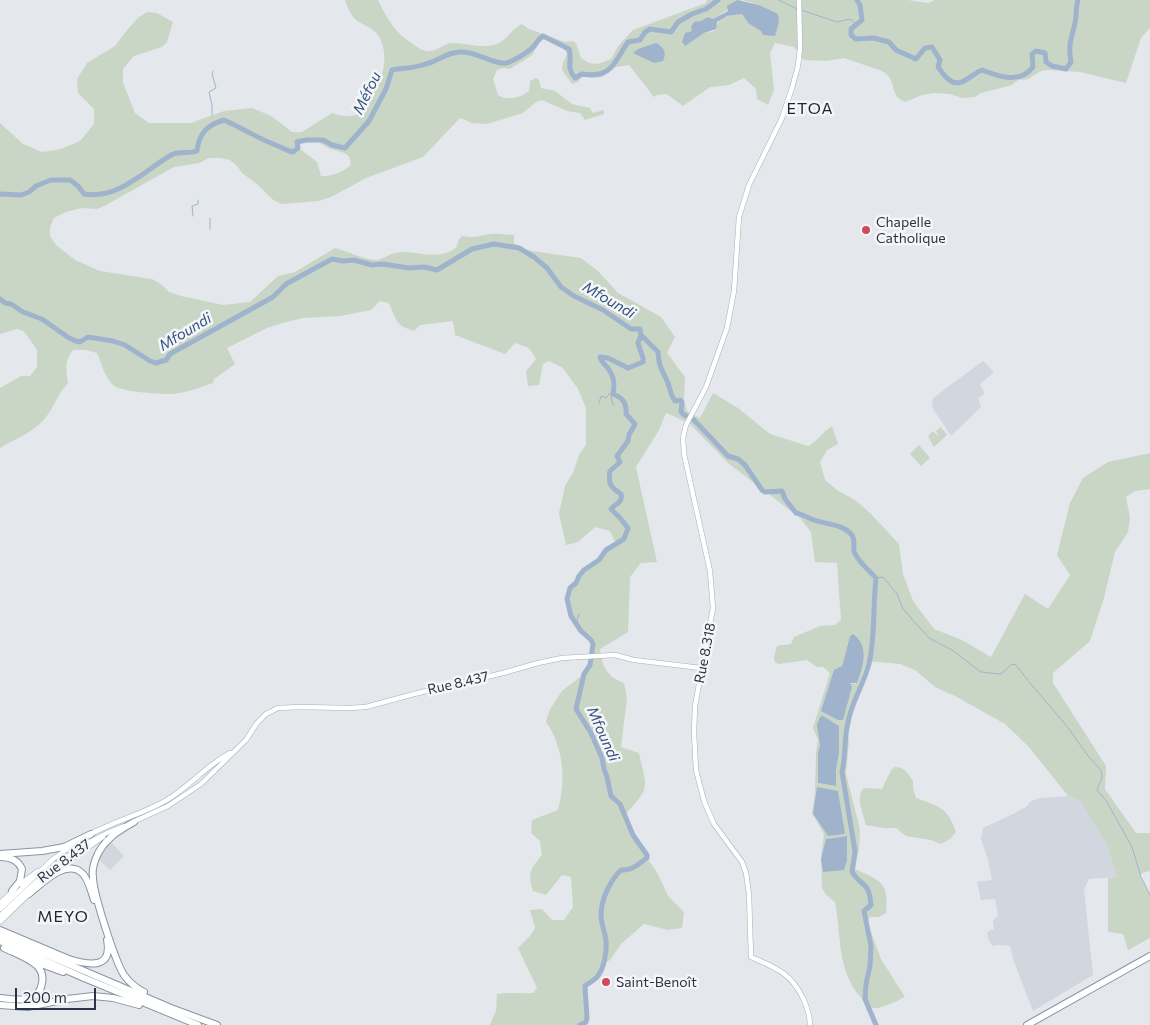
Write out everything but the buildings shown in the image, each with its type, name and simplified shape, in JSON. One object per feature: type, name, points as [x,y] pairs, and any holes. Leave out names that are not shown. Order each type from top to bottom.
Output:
[{"type":"highway","points":[[134,822],[119,830],[103,846],[96,857],[93,869],[94,885],[117,960],[124,976],[139,990],[171,1008]]},
{"type":"highway","points":[[0,856],[64,847],[91,834]]},
{"type":"highway","points":[[0,856],[16,860],[22,869],[20,881],[12,891]]},
{"type":"highway","points":[[29,894],[63,870],[74,869],[85,877],[106,939],[108,952],[103,961],[94,964],[83,964],[69,959]]},
{"type":"highway","points":[[0,930],[98,972],[125,988]]},
{"type":"highway","points":[[0,935],[171,1008],[217,1025]]},
{"type":"highway","points":[[0,941],[198,1025]]},
{"type":"highway","points":[[2,947],[55,970],[84,978]]},
{"type":"highway","points":[[0,998],[22,1000],[31,998],[37,994],[42,983],[41,972],[36,965],[2,947]]},
{"type":"highway","points":[[1027,1025],[1150,956]]},
{"type":"highway","points":[[0,1006],[28,1007],[93,996],[113,998],[162,1011]]},
{"type":"main road","name":"Rue 8.318","points":[[799,0],[798,66],[782,118],[750,185],[738,217],[734,291],[727,328],[706,387],[686,425],[684,454],[710,572],[713,608],[711,626],[701,668],[694,719],[696,770],[710,816],[742,862],[746,874],[749,894],[751,957],[784,973],[791,979],[798,988],[806,1006],[810,1025]]},
{"type":"main road","name":"Rue 8.437","points":[[1,919],[40,877],[68,854],[94,838],[162,809],[191,792],[246,740],[257,723],[266,714],[278,708],[300,706],[366,707],[562,658],[614,655],[634,660],[701,668]]},
{"type":"main road","name":"Rue 8.437","points":[[0,909],[64,850],[91,834],[167,800],[189,785],[219,759],[234,752]]},
{"type":"main road","points":[[1,919],[59,866],[114,829]]},
{"type":"main road","points":[[0,903],[25,880],[53,860]]},
{"type":"shaded area","points":[[983,361],[994,372],[980,384],[984,392],[978,398],[981,407],[951,436],[932,407],[933,398]]},
{"type":"shaded area","points":[[1068,796],[1080,800],[1087,809],[1106,843],[1117,877],[1089,879],[1084,889],[1093,975],[1033,1011],[1014,962],[1010,946],[993,946],[989,941],[987,932],[994,929],[993,920],[998,916],[995,899],[981,900],[977,882],[992,880],[981,839],[983,828],[1026,807],[1031,801],[1040,798]]},
{"type":"shaded area","points":[[110,841],[124,856],[110,870],[97,858]]},
{"type":"green space","points":[[345,0],[378,0],[396,30],[407,40],[426,51],[453,43],[482,46],[494,45],[502,41],[522,24],[529,29],[565,42],[573,41],[576,43],[581,58],[589,63],[598,64],[611,59],[619,45],[633,30],[706,3],[707,0],[742,0],[908,0],[928,3],[935,0],[1150,0],[1150,28],[1141,38],[1126,83],[1080,72],[1049,70],[1041,71],[1028,79],[1018,80],[1012,85],[981,93],[975,97],[962,98],[950,94],[933,93],[905,102],[896,95],[890,79],[882,71],[844,58],[827,61],[804,60],[794,47],[775,43],[770,53],[774,90],[768,105],[757,99],[756,89],[744,78],[729,85],[710,87],[683,106],[667,94],[654,97],[629,65],[616,67],[602,77],[582,76],[578,82],[572,84],[562,70],[567,54],[566,51],[558,44],[544,39],[531,56],[510,69],[503,68],[497,70],[493,79],[498,95],[514,98],[522,95],[529,91],[530,81],[536,78],[539,80],[541,88],[555,91],[572,104],[590,108],[593,113],[604,110],[604,114],[585,120],[580,113],[567,111],[542,100],[536,102],[523,113],[487,124],[472,123],[460,118],[423,157],[366,178],[331,197],[319,201],[281,204],[272,199],[230,160],[209,158],[199,163],[174,167],[97,209],[82,208],[66,212],[54,218],[50,227],[50,236],[56,245],[75,260],[100,271],[152,279],[169,292],[223,305],[250,302],[278,276],[295,272],[335,248],[366,259],[377,260],[403,252],[440,254],[456,248],[462,236],[474,237],[497,234],[514,235],[514,243],[525,250],[581,258],[598,271],[618,293],[661,317],[675,337],[667,353],[685,377],[684,402],[688,412],[700,418],[713,393],[738,408],[770,434],[808,446],[832,426],[838,444],[827,450],[820,462],[825,480],[837,490],[855,500],[899,544],[903,574],[913,601],[934,629],[962,640],[991,657],[1025,594],[1048,609],[1070,575],[1057,555],[1070,503],[1083,478],[1108,462],[1150,453],[1150,489],[1135,491],[1126,497],[1130,518],[1128,532],[1115,552],[1104,598],[1090,641],[1053,673],[1053,683],[1106,766],[1105,789],[1136,833],[1150,833],[1150,871],[1142,873],[1140,876],[1150,894],[1150,938],[1128,950],[1123,934],[1108,932],[1108,878],[1117,877],[1106,843],[1080,800],[1068,796],[1029,747],[1005,724],[935,687],[915,670],[900,664],[867,661],[857,690],[848,736],[846,774],[860,829],[855,869],[877,880],[884,889],[887,903],[886,913],[879,917],[870,917],[867,921],[881,959],[905,997],[879,1008],[872,1008],[865,1003],[854,989],[844,966],[835,902],[826,895],[822,888],[821,858],[824,834],[812,813],[818,740],[813,728],[830,673],[823,667],[817,667],[807,660],[779,664],[775,662],[774,657],[777,646],[791,644],[794,637],[820,626],[835,625],[841,620],[837,563],[815,562],[811,532],[800,518],[728,463],[689,423],[666,413],[659,430],[636,467],[657,562],[641,563],[630,577],[628,632],[600,649],[606,670],[613,678],[624,683],[627,698],[621,747],[639,753],[645,781],[643,792],[625,815],[633,835],[645,850],[647,858],[658,874],[668,896],[684,912],[682,928],[668,930],[644,924],[621,944],[610,960],[603,964],[598,976],[585,986],[587,1021],[580,1025],[490,1025],[496,1011],[497,994],[533,993],[537,988],[518,948],[535,928],[530,910],[542,909],[552,920],[564,920],[573,907],[571,877],[562,875],[546,895],[533,891],[530,880],[531,872],[542,855],[540,841],[531,833],[532,820],[558,810],[561,799],[562,764],[557,742],[546,722],[549,711],[562,691],[584,674],[590,665],[593,644],[571,616],[567,599],[570,588],[584,570],[616,544],[610,531],[595,527],[578,542],[566,545],[559,513],[565,486],[573,473],[579,455],[586,445],[586,408],[578,389],[563,368],[549,361],[543,364],[539,385],[528,386],[526,371],[536,359],[529,348],[515,343],[505,354],[455,335],[453,321],[420,325],[414,331],[403,327],[397,322],[389,303],[380,301],[371,310],[340,316],[303,318],[267,328],[227,348],[235,364],[214,379],[213,383],[176,393],[140,392],[117,387],[107,378],[97,353],[86,350],[73,350],[67,362],[68,383],[46,417],[31,431],[0,448],[0,388],[21,376],[30,376],[37,367],[37,350],[23,331],[17,329],[0,334],[0,123],[23,144],[42,152],[61,149],[80,141],[94,124],[94,109],[78,93],[77,79],[87,63],[115,46],[138,18],[147,12],[157,13],[173,22],[167,42],[162,47],[134,56],[123,69],[123,83],[135,113],[149,123],[191,123],[224,111],[252,108],[271,116],[292,132],[302,132],[332,113],[345,116],[355,115],[370,103],[384,67],[384,53],[383,45],[378,35],[354,18]],"holes":[[[742,0],[759,5],[779,22],[776,34],[757,29],[749,24],[742,14],[724,17],[718,22],[714,31],[704,33],[692,40],[697,27],[708,17],[713,19]],[[317,141],[350,157],[350,166],[336,174],[321,176],[317,162],[300,149],[300,144]],[[853,635],[860,641],[856,684],[850,683],[852,687],[848,699],[838,669],[842,666],[850,636]],[[839,726],[836,786],[818,783],[818,752],[820,746],[818,731]],[[838,791],[845,832],[828,836],[813,814]],[[847,836],[847,861],[844,870],[826,839]]]},
{"type":"green space","points":[[941,427],[947,435],[934,447],[928,436],[933,431],[939,437],[936,431]]},
{"type":"green space","points":[[919,445],[930,458],[921,466],[910,454]]},
{"type":"green space","points":[[895,767],[908,773],[913,781],[916,798],[931,803],[949,817],[956,832],[950,839],[941,844],[931,840],[906,836],[896,828],[866,825],[860,805],[861,792],[864,788],[882,789],[891,770]]},
{"type":"water","points":[[737,0],[759,5],[778,14],[779,22],[775,36],[763,35],[761,31],[749,24],[742,14],[727,16],[717,22],[716,29],[704,33],[685,46],[682,42],[685,33],[692,31],[691,27],[694,22],[708,17],[713,19],[728,11],[727,6]]},
{"type":"water","points":[[656,43],[664,50],[663,61],[654,63],[633,53],[638,49]]},
{"type":"water","points":[[853,634],[862,644],[863,664],[857,683],[850,683],[852,687],[843,720],[838,720],[821,711],[834,670],[842,666],[850,636]]},
{"type":"water","points":[[823,716],[839,726],[836,786],[818,783],[818,752],[820,746],[817,725],[820,717]]},
{"type":"water","points":[[817,787],[838,791],[844,834],[828,836],[813,814]]},
{"type":"water","points":[[847,836],[847,861],[844,870],[823,872],[821,859],[826,839]]},
{"type":"waterway","name":"Méfou","points":[[0,194],[21,195],[51,180],[70,180],[84,194],[108,193],[130,183],[171,155],[197,151],[200,139],[205,131],[213,124],[224,120],[291,152],[298,148],[297,142],[306,140],[323,140],[332,145],[345,148],[369,121],[386,89],[392,70],[430,63],[457,52],[474,54],[506,63],[528,51],[543,36],[569,49],[570,70],[575,78],[582,74],[600,74],[611,67],[628,42],[640,40],[645,32],[650,29],[671,32],[678,22],[706,9],[718,0]]},
{"type":"waterway","points":[[779,0],[797,9]]},
{"type":"waterway","name":"Méfou","points":[[857,0],[860,5],[862,20],[851,29],[851,35],[856,39],[874,38],[889,42],[896,50],[916,59],[925,48],[932,47],[940,60],[938,67],[945,76],[956,83],[965,81],[982,70],[1009,78],[1022,76],[1033,67],[1032,54],[1036,51],[1045,53],[1046,62],[1052,66],[1066,69],[1071,62],[1070,46],[1078,0]]},
{"type":"waterway","points":[[801,10],[837,22],[850,19],[856,24]]},
{"type":"waterway","points":[[212,115],[209,92],[216,88],[212,74],[213,71]]},
{"type":"waterway","points":[[193,216],[192,206],[198,204],[198,200]]},
{"type":"waterway","points":[[210,218],[210,229]]},
{"type":"waterway","name":"Mfoundi","points":[[0,299],[23,312],[42,319],[76,341],[80,342],[88,337],[113,341],[125,345],[156,363],[166,360],[170,354],[273,297],[286,284],[332,259],[354,260],[372,265],[382,264],[409,268],[424,267],[437,270],[472,249],[494,244],[519,248],[547,268],[561,287],[574,296],[603,310],[631,329],[640,329],[641,335],[638,343],[643,362],[628,368],[608,358],[600,357],[613,377],[613,394],[624,401],[626,414],[635,424],[628,441],[617,456],[620,462],[610,471],[609,475],[614,489],[621,494],[620,501],[611,509],[628,528],[624,539],[606,550],[599,560],[584,570],[576,583],[570,588],[567,599],[571,616],[593,644],[590,665],[584,674],[576,709],[591,733],[602,758],[611,796],[620,804],[633,835],[647,855],[647,858],[632,868],[621,870],[613,879],[604,897],[601,915],[606,950],[602,970],[597,977],[585,986],[587,1018],[586,1022],[580,1025]]},
{"type":"waterway","points":[[641,335],[658,352],[660,365],[671,395],[675,401],[680,400],[682,402],[681,411],[683,414],[694,420],[728,456],[738,459],[745,465],[762,490],[765,492],[782,491],[785,499],[796,513],[838,526],[850,533],[854,539],[855,554],[860,562],[876,578],[873,639],[870,659],[850,714],[842,772],[855,851],[852,872],[866,888],[870,897],[871,905],[864,911],[871,946],[865,999],[876,1025]]},
{"type":"waterway","points":[[599,403],[601,396],[606,398],[609,394],[612,394],[613,405]]},
{"type":"waterway","points":[[876,578],[883,577],[897,594],[903,609],[929,638],[952,650],[981,672],[1001,674],[1012,664],[1016,665],[1101,770],[1102,777],[1097,790],[1107,802],[1132,847],[1141,877],[1150,895]]},
{"type":"waterway","points":[[576,623],[579,614]]},
{"type":"place","name":"Chapelle Catholique","points":[[866,230]]},
{"type":"place","name":"Saint-Benoît","points":[[606,982]]},
{"type":"district","name":"ETOA","points":[[810,109]]},
{"type":"district","name":"MEYO","points":[[63,917]]}]
